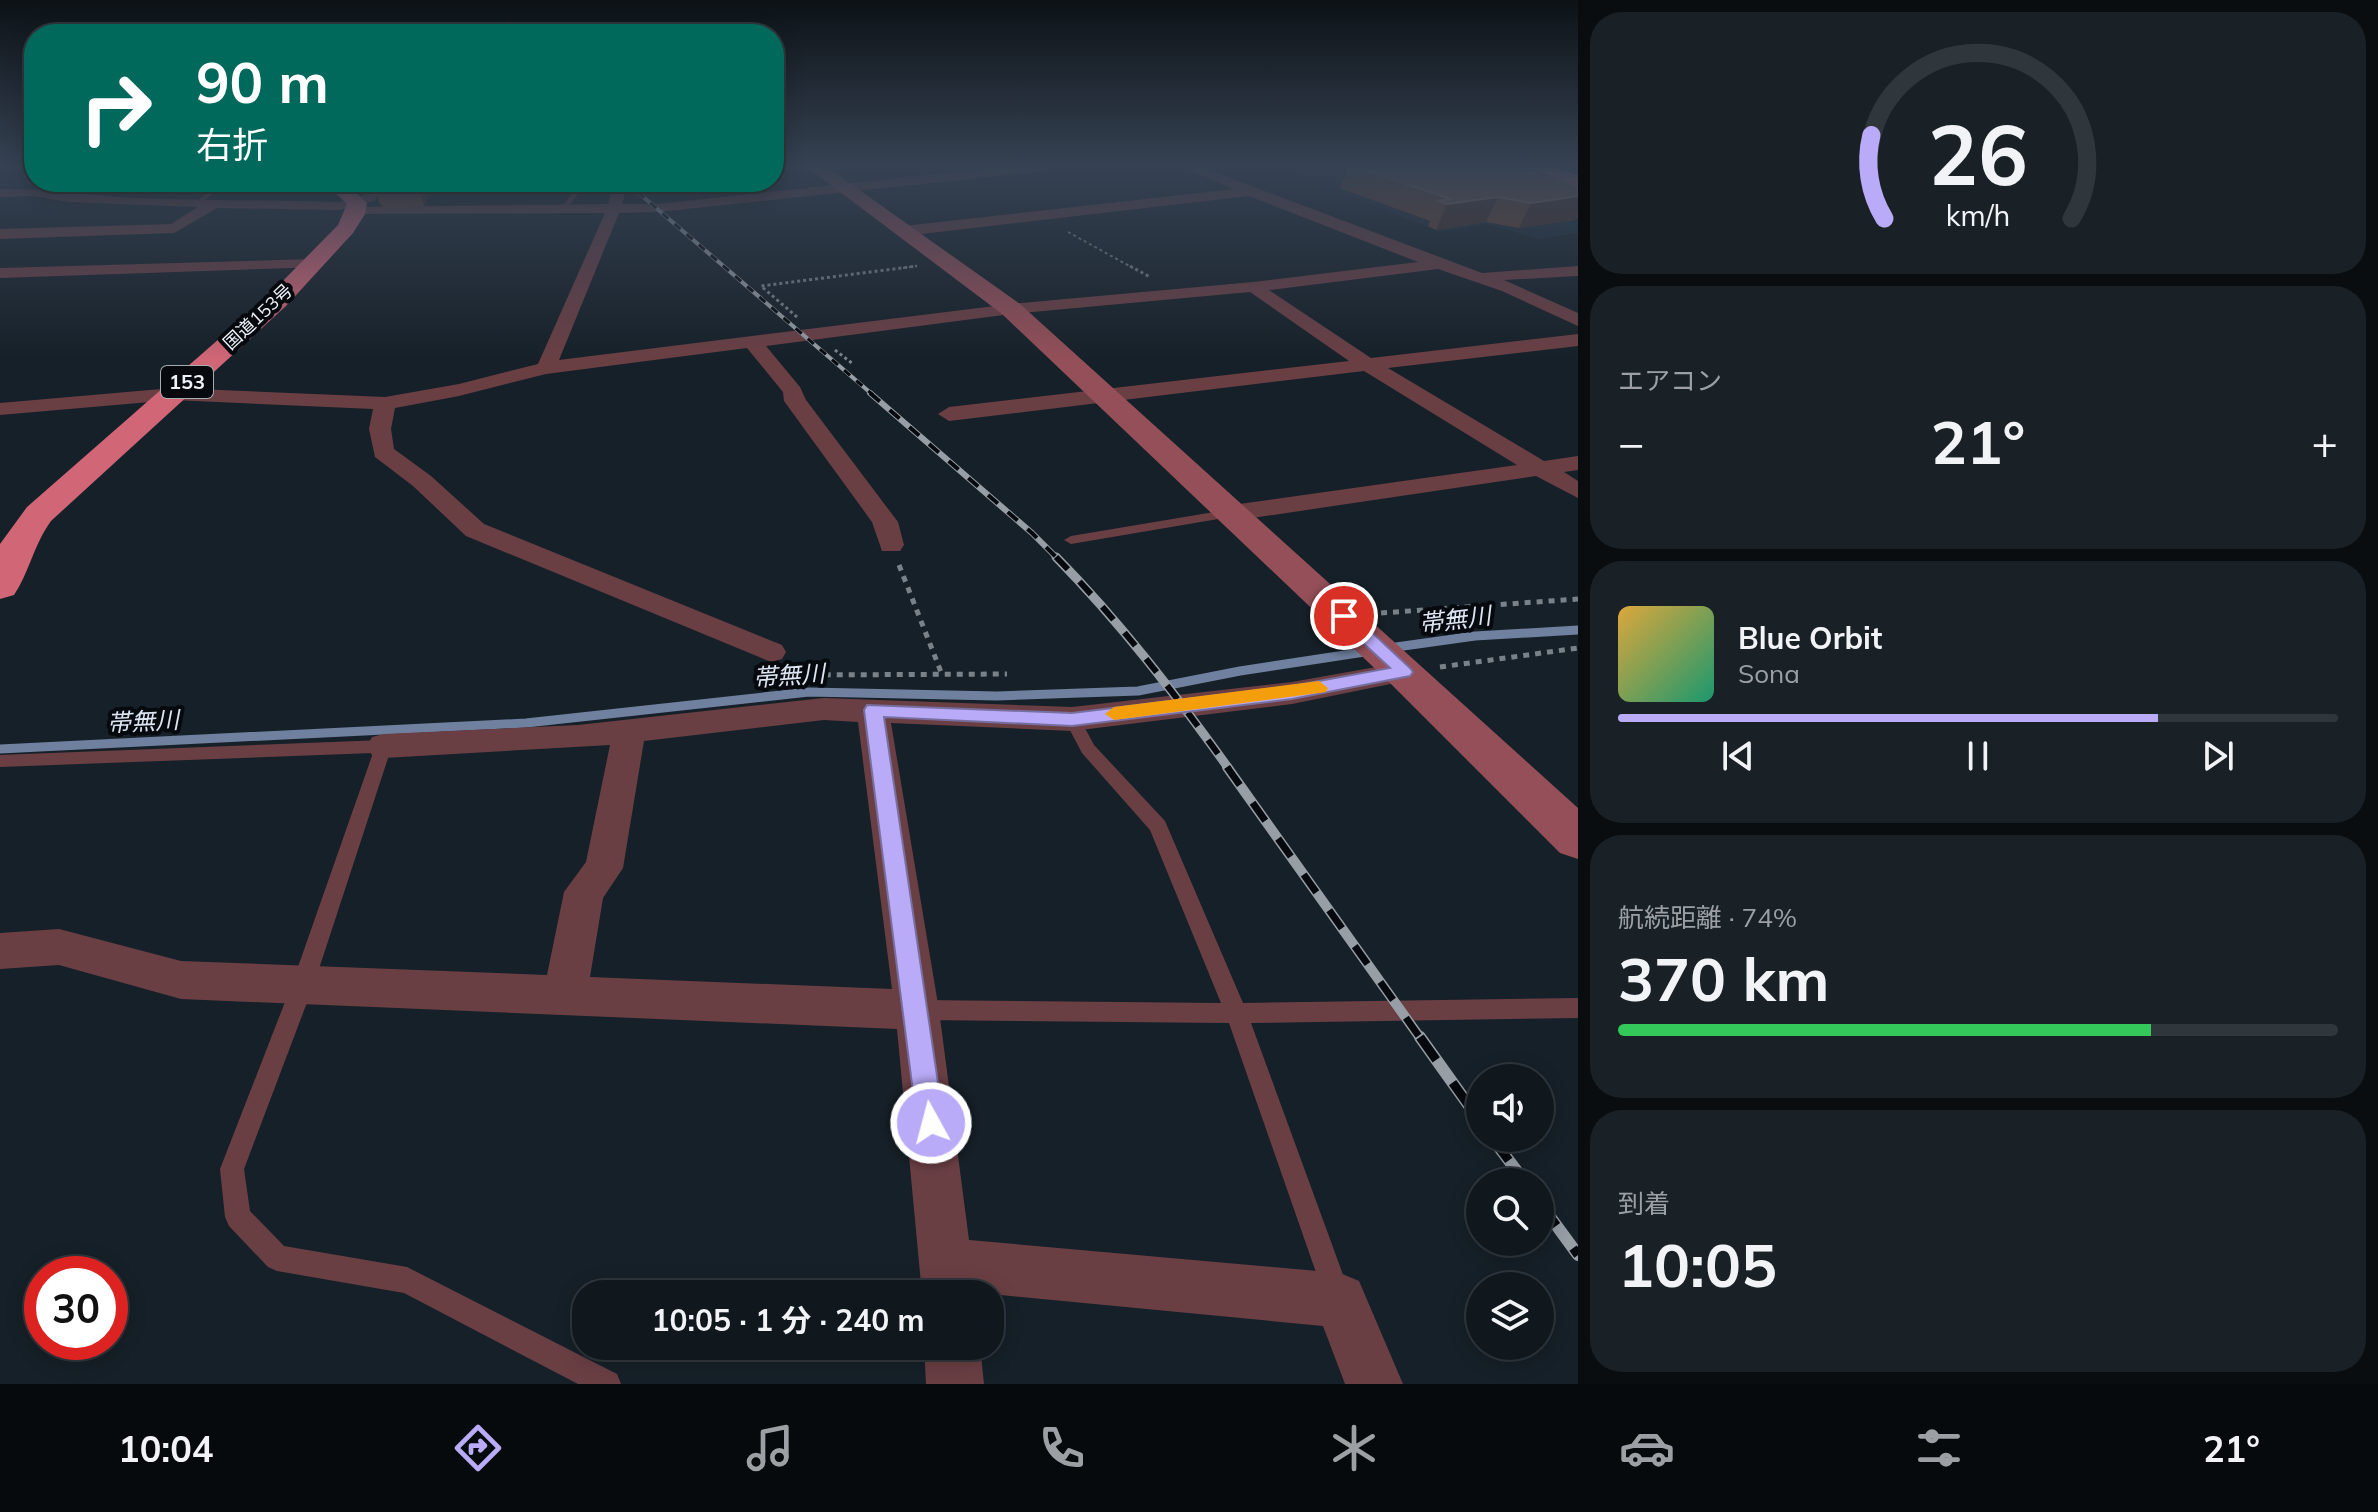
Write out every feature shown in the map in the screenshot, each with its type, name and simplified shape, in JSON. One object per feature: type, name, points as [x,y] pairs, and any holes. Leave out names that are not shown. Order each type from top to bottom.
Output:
[{"type":"highway","name":"国道153号","points":[[3,571],[24,532],[39,514],[173,394],[344,232]]},
{"type":"street","points":[[0,234],[70,232]]},
{"type":"street","points":[[546,368],[604,232]]},
{"type":"street","points":[[905,232],[1011,309],[1377,647],[1578,839]]},
{"type":"street","points":[[1354,232],[1508,287],[1578,320]]},
{"type":"street","points":[[0,273],[313,264]]},
{"type":"street","points":[[0,409],[173,394],[385,403],[459,390],[546,368],[1011,309],[1253,287],[1439,264]]},
{"type":"street","points":[[1477,276],[1578,271]]},
{"type":"street","points":[[1253,287],[1368,365],[1578,491]]},
{"type":"street","points":[[949,414],[1578,340]]},
{"type":"street","points":[[753,343],[793,391],[795,401],[885,522],[891,545]]},
{"type":"street","points":[[385,403],[380,429],[383,452],[422,481],[475,530],[771,652]]},
{"type":"street","points":[[1232,513],[1578,463]]},
{"type":"street","points":[[384,746],[578,737],[824,709],[1072,719],[1292,693],[1377,647]]},
{"type":"street","points":[[873,710],[917,1010],[948,1279],[1340,1300],[1374,1384]]},
{"type":"street","points":[[565,995],[584,892],[604,868],[629,732]]},
{"type":"street","points":[[0,951],[59,947],[181,980],[917,1010]]},
{"type":"street","points":[[953,1360],[955,1384]]},
{"type":"lane","points":[[1071,540],[1232,513]]},
{"type":"lane","points":[[1072,719],[1088,749],[1158,826],[1236,1013],[1340,1300]]},
{"type":"lane","points":[[0,761],[384,746],[303,984],[232,1169],[238,1217],[277,1258],[407,1280],[607,1384]]},
{"type":"lane","points":[[917,1010],[1236,1013],[1578,1008]]},
{"type":"path","points":[[1067,232],[1152,278],[1174,295]]},
{"type":"path","points":[[853,364],[761,286],[946,262]]},
{"type":"path","points":[[891,545],[941,672]]},
{"type":"path","points":[[1377,647],[1578,599]]},
{"type":"path","points":[[1377,647],[1578,648]]},
{"type":"path","points":[[771,652],[804,675],[1007,674]]},
{"type":"shaded area","points":[[1513,232],[1578,232],[1578,233],[1537,239]]},
{"type":"waterway","name":"帯無川","points":[[1389,648],[1475,636],[1578,630]]},
{"type":"waterway","name":"帯無川","points":[[0,749],[526,723],[809,692],[997,696],[1138,691],[1240,671],[1371,651]]},
{"type":"railway","points":[[684,232],[873,395]]},
{"type":"railway","points":[[870,393],[1056,557]]},
{"type":"railway","points":[[1056,557],[1147,660],[1229,769]]},
{"type":"railway","points":[[1227,767],[1421,1039]]},
{"type":"railway","points":[[1420,1037],[1466,1101]]},
{"type":"railway","points":[[1502,1152],[1514,1168]]},
{"type":"railway","points":[[1554,1222],[1578,1255]]},
{"type":"slow traffic","points":[[1114,714],[1319,688]]},
{"type":"route","points":[[931,1123],[873,710],[1072,719],[1259,694],[1292,693],[1404,672],[1344,616]]}]
